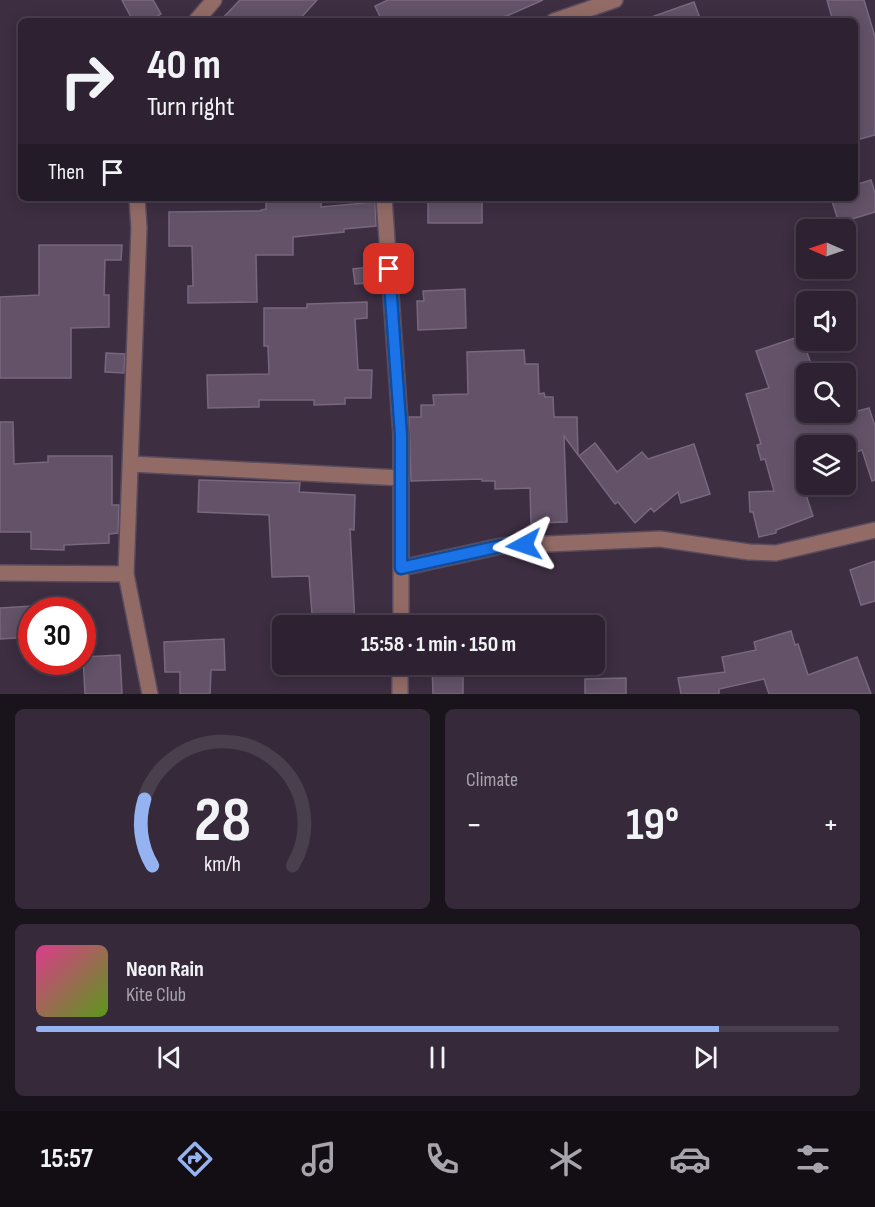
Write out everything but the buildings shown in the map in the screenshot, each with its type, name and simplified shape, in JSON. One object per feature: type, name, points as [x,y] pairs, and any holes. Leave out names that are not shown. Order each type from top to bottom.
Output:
[{"type":"street","points":[[199,18],[214,0]]},
{"type":"street","points":[[563,18],[615,0]]},
{"type":"street","points":[[137,201],[139,228],[126,574],[150,694]]},
{"type":"street","points":[[384,201],[401,435],[400,615]]},
{"type":"street","points":[[131,464],[401,478]]},
{"type":"street","points":[[401,568],[501,546],[676,540],[749,552],[776,553],[875,530]]},
{"type":"street","points":[[0,573],[126,574]]},
{"type":"street","points":[[400,675],[400,694]]},
{"type":"route","points":[[389,269],[401,435],[401,568],[501,546],[524,545]]}]
